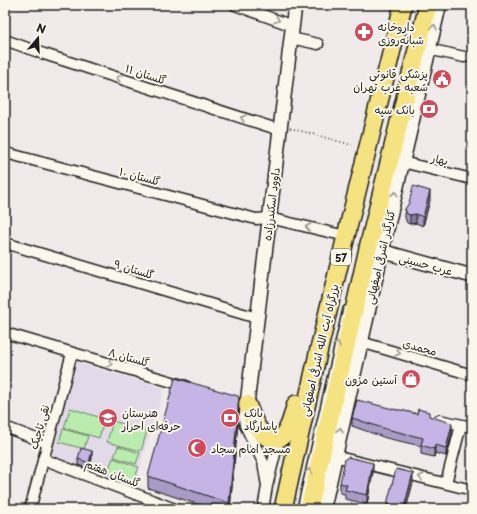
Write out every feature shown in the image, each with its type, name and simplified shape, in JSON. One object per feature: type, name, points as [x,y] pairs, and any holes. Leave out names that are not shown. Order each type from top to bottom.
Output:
[{"type":"highway","name":"بزرگراه آیت الله اشرفی اصفهانی","points":[[282,509],[346,236],[403,5]]},
{"type":"highway","name":"57","points":[[309,509],[378,246],[428,5]]},
{"type":"highway","points":[[243,402],[262,434],[271,438],[279,438],[289,428],[304,375],[319,349]]},
{"type":"main road","name":"کنارگذر اشرفی اصفهانی","points":[[323,509],[334,456],[351,400],[378,246],[402,162],[439,5]]},
{"type":"street","points":[[235,5],[318,44]]},
{"type":"street","name":"داوود اسکندرزاده","points":[[243,402],[257,318],[295,5]]},
{"type":"street","name":"گلستان ۱۱","points":[[5,40],[44,54],[280,128]]},
{"type":"street","points":[[428,49],[464,57]]},
{"type":"street","name":"گلستان ۱۰","points":[[6,153],[256,219],[269,218],[346,236]]},
{"type":"street","name":"بهار","points":[[402,162],[472,179]]},
{"type":"street","name":"گلستان ۹","points":[[5,243],[257,318]]},
{"type":"street","name":"عرب حسینی","points":[[378,246],[472,267]]},
{"type":"street","name":"عرب حسینی","points":[[378,246],[472,276]]},
{"type":"street","name":"گلستان ٨","points":[[5,333],[194,388]]},
{"type":"street","name":"محمدی","points":[[361,342],[472,375]]},
{"type":"street","name":"نقی تاجیک","points":[[30,509],[72,353]]},
{"type":"street","points":[[243,402],[245,425],[263,462],[267,486]]},
{"type":"street","points":[[435,420],[472,427]]},
{"type":"street","points":[[446,483],[461,425]]},
{"type":"street","points":[[5,427],[47,443]]},
{"type":"street","points":[[263,509],[279,438]]},
{"type":"street","points":[[334,456],[472,490]]},
{"type":"street","name":"گلستان هفتم","points":[[43,459],[162,507],[175,509]]},
{"type":"lane","points":[[300,509],[348,300]]},
{"type":"path","points":[[280,128],[352,145]]},
{"type":"shaded area","name":"هنرستان حرفه‌ای احرار","points":[[79,363],[164,388],[134,485],[53,456],[52,449],[75,365]]},
{"type":"green space","points":[[70,408],[105,419],[99,438],[64,428]]},
{"type":"green space","points":[[113,421],[147,431],[141,451],[107,442]]},
{"type":"green space","points":[[63,429],[88,436],[84,449],[59,442]]},
{"type":"green space","points":[[118,446],[140,453],[136,464],[114,457]]},
{"type":"green space","points":[[113,458],[139,467],[133,483],[107,473]]},
{"type":"building","points":[[413,186],[430,191],[423,217],[416,214],[407,214],[405,209],[409,203]]},
{"type":"building","name":"مسجد امام سجاد","points":[[175,378],[238,396],[238,411],[229,503],[148,476]]},
{"type":"building","points":[[357,400],[417,414],[418,409],[429,412],[429,416],[451,423],[452,425],[446,448],[435,445],[434,449],[421,445],[423,438],[386,429],[352,418]]},
{"type":"building","points":[[81,448],[92,451],[89,463],[78,459]]},
{"type":"building","points":[[348,457],[373,463],[367,495],[345,490],[347,485],[340,483],[345,459]]},
{"type":"building","points":[[396,469],[413,473],[404,508],[387,504]]},
{"type":"place","name":"داروخانه شبانه‌روزی","points":[[364,32]]},
{"type":"place","name":"پزشکی قانونی شعبه غرب تهران","points":[[442,79]]},
{"type":"place","name":"بانک سپه","points":[[429,109]]},
{"type":"place","name":"آستین مزون","points":[[411,379]]},
{"type":"place","name":"هنرستان حرفه‌ای احرار","points":[[108,418]]},
{"type":"place","name":"بانک پاسارگاد","points":[[230,418]]},
{"type":"place","name":"مسجد امام سجاد","points":[[197,448]]}]
